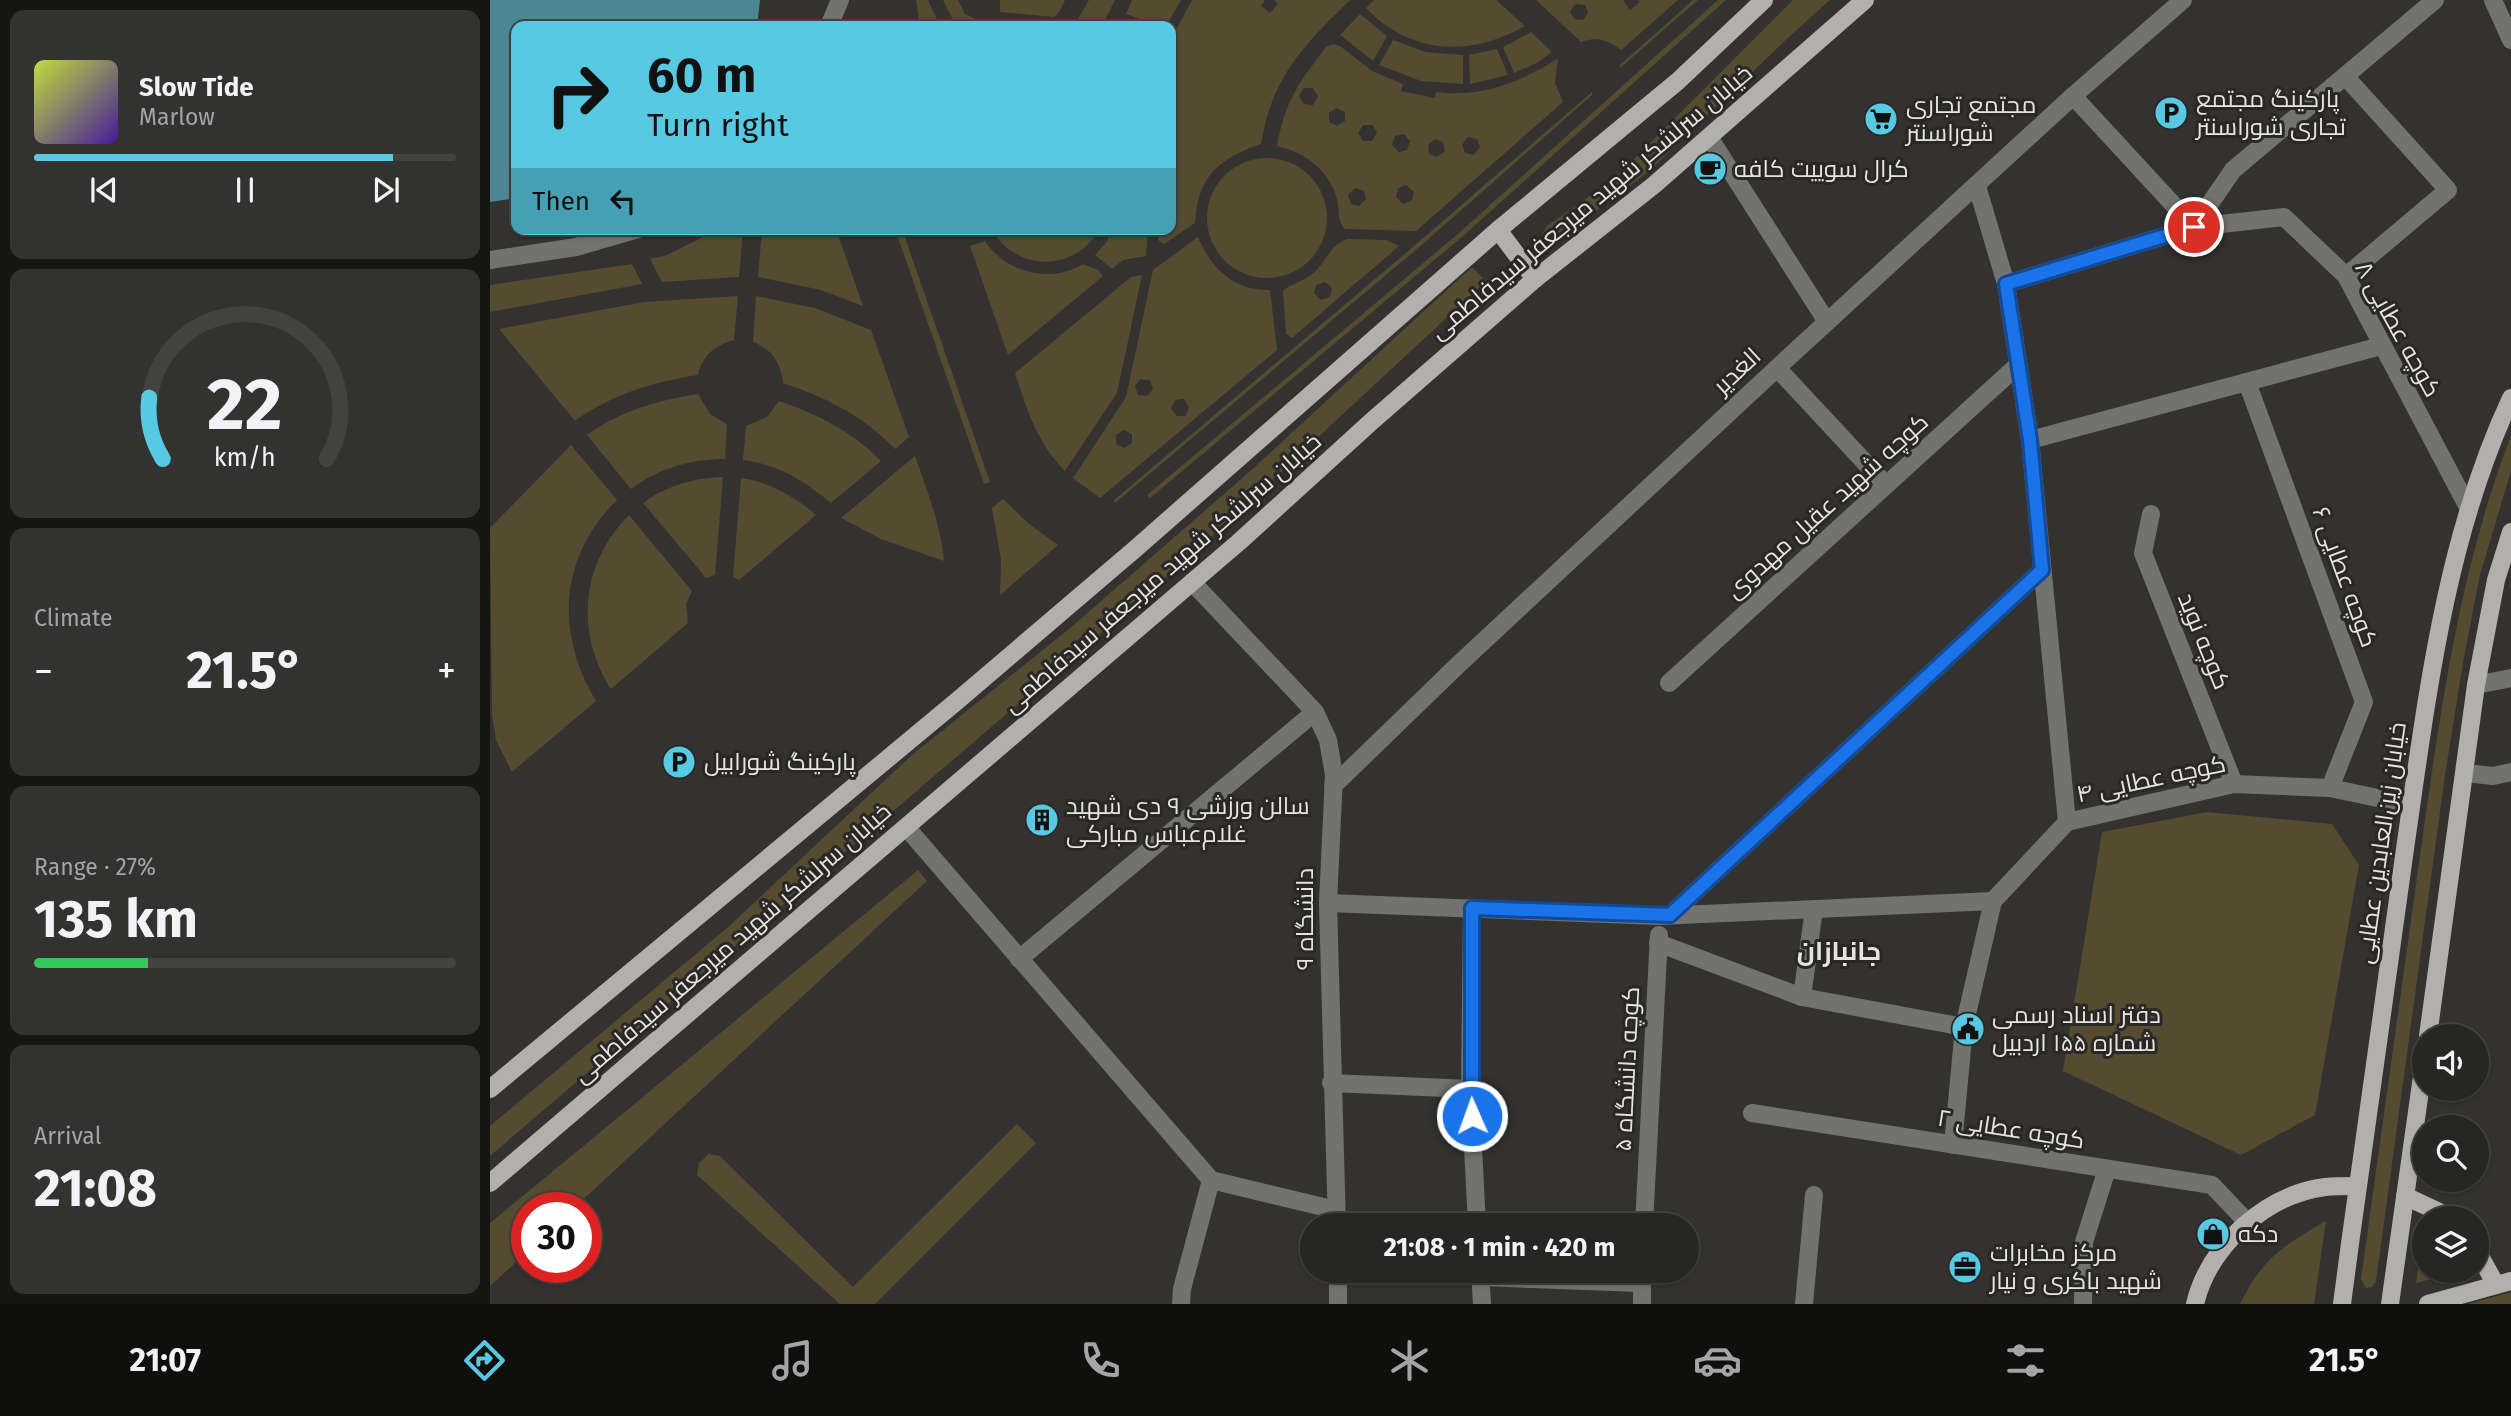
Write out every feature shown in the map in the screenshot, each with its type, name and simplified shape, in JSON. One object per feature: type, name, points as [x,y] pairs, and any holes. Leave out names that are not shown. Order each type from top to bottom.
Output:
[{"type":"main road","name":"خیابان سرلشکر شهید میرجعفر سیدفاطمی","points":[[490,1089],[1134,550],[1498,230],[1678,81],[1764,0]]},
{"type":"main road","name":"خیابان سرلشکر شهید میرجعفر سیدفاطمی","points":[[490,1183],[1192,582],[1535,279],[1654,185],[1865,0]]},
{"type":"main road","points":[[1498,230],[1535,279]]},
{"type":"main road","name":"خیابان زین‌العابدین عطایی","points":[[2342,1304],[2431,669],[2469,509],[2490,444],[2511,398]]},
{"type":"main road","points":[[2430,1024],[2466,774],[2476,685],[2504,579],[2511,532]]},
{"type":"main road","points":[[2390,1304],[2418,1101]]},
{"type":"main road","points":[[2195,1304],[2199,1289],[2219,1252],[2247,1222],[2283,1199],[2323,1187],[2357,1186]]},
{"type":"main road","points":[[2405,1196],[2426,1206]]},
{"type":"main road","points":[[2428,1304],[2504,1283],[2489,1265]]},
{"type":"street","points":[[831,21],[840,0]]},
{"type":"street","name":"الغدیر","points":[[1333,786],[1459,664],[1777,368],[2073,96],[2183,0]]},
{"type":"street","points":[[2073,96],[2194,227],[2233,170],[2435,0]]},
{"type":"street","points":[[2493,0],[2511,40]]},
{"type":"street","points":[[2345,76],[2448,190],[2346,276]]},
{"type":"street","points":[[1709,137],[1827,322]]},
{"type":"street","points":[[1953,1145],[1964,1027],[1993,901],[2067,822],[2030,440],[2006,284],[1978,186]]},
{"type":"street","name":"کوچه عطایی ۸","points":[[2006,284],[2194,227],[2284,217],[2346,276],[2469,509]]},
{"type":"street","points":[[490,260],[576,247],[617,235]]},
{"type":"street","points":[[2030,440],[2381,346]]},
{"type":"street","name":"کوچه شهید عقیل مهدوی","points":[[1669,682],[2018,365]]},
{"type":"street","points":[[1777,368],[1886,485]]},
{"type":"street","name":"کوچه عطایی ۶","points":[[2247,382],[2364,702],[2330,788]]},
{"type":"street","name":"کوچه نوید","points":[[2151,514],[2143,553],[2234,784]]},
{"type":"street","points":[[1665,915],[2042,570]]},
{"type":"street","name":"دانشگاه ۹","points":[[1192,582],[1315,712],[1328,740],[1334,775],[1328,903],[1336,1213]]},
{"type":"street","points":[[2476,685],[2511,678]]},
{"type":"street","points":[[1019,959],[1315,712]]},
{"type":"street","points":[[2466,774],[2493,776],[2511,772]]},
{"type":"street","name":"کوچه عطایی ۴","points":[[2067,822],[2234,784],[2330,788],[2411,805]]},
{"type":"street","points":[[906,827],[1211,1180],[1322,1213]]},
{"type":"street","points":[[1328,903],[1665,915],[1993,901]]},
{"type":"street","points":[[1472,908],[1470,1089],[1477,1213]]},
{"type":"street","points":[[1802,997],[1814,909]]},
{"type":"street","name":"کوچه دانشگاه ۵","points":[[1645,1213],[1658,943],[1665,915]]},
{"type":"street","points":[[1658,943],[1802,997],[1964,1027]]},
{"type":"street","points":[[1331,1083],[1470,1089]]},
{"type":"street","name":"کوچه عطایی ۲","points":[[1752,1113],[2212,1185],[2247,1222]]},
{"type":"street","points":[[2083,1304],[2084,1242],[2107,1169]]},
{"type":"street","points":[[1181,1304],[1182,1289],[1211,1180]]},
{"type":"street","points":[[1804,1304],[1814,1195]]},
{"type":"street","points":[[1338,1283],[1338,1304]]},
{"type":"street","points":[[1481,1283],[1482,1304]]},
{"type":"street","points":[[1642,1283],[1642,1304]]},
{"type":"shaded area","points":[[916,0],[928,0],[938,21],[919,21]]},
{"type":"shaded area","points":[[943,0],[958,0],[965,14],[980,21],[954,21]]},
{"type":"shaded area","points":[[1000,0],[1065,0],[1054,17],[1000,12]]},
{"type":"shaded area","points":[[1089,0],[1115,0],[1104,21],[1077,21]]},
{"type":"shaded area","points":[[1132,0],[1181,0],[1169,21],[1145,21],[1126,14]]},
{"type":"shaded area","points":[[1192,0],[1265,0],[1261,6],[1270,13],[1278,4],[1274,0],[1350,0],[1318,32],[1292,64],[1273,100],[1261,144],[1233,156],[1213,172],[1201,193],[1195,223],[1164,244],[1158,240],[1158,235],[1176,235],[1177,28]]},
{"type":"shaded area","points":[[1374,0],[1496,0],[1525,26],[1483,43],[1442,46],[1422,43],[1383,24],[1366,8]]},
{"type":"shaded area","points":[[1536,0],[1623,0],[1630,10],[1640,2],[1638,0],[1678,0],[1621,50],[1602,40],[1581,42]],"holes":[[[1575,4],[1585,5],[1588,13],[1583,20],[1574,19],[1570,12]]]},
{"type":"shaded area","points":[[1693,0],[1698,0],[1620,68],[1620,65]]},
{"type":"shaded area","points":[[1718,0],[1726,0],[1462,237],[1150,498],[1147,495],[1459,233]]},
{"type":"shaded area","points":[[1793,0],[1830,0],[1648,172],[1555,242],[1542,234],[1547,226],[1625,168]]},
{"type":"shaded area","points":[[1360,14],[1387,36],[1373,61],[1340,35]]},
{"type":"shaded area","points":[[1531,32],[1552,52],[1537,63],[1514,73],[1503,47]]},
{"type":"shaded area","points":[[1393,40],[1425,52],[1463,55],[1463,84],[1421,81],[1379,65]]},
{"type":"shaded area","points":[[1327,46],[1340,46],[1372,71],[1403,84],[1401,91],[1435,98],[1436,92],[1469,93],[1500,86],[1530,74],[1558,58],[1555,83],[1563,102],[1416,231],[1345,229],[1340,220],[1335,193],[1324,173],[1308,159],[1277,146],[1284,116],[1294,93]],"holes":[[[1304,88],[1313,88],[1318,96],[1313,105],[1304,104],[1299,96]],[[1336,108],[1345,112],[1345,121],[1337,126],[1329,122],[1329,113]],[[1363,125],[1373,125],[1377,133],[1372,141],[1363,141],[1358,133]],[[1404,134],[1410,141],[1407,150],[1399,152],[1392,145],[1395,136]],[[1468,137],[1477,139],[1480,147],[1474,155],[1465,153],[1462,145]],[[1435,139],[1443,142],[1445,151],[1437,157],[1429,154],[1428,145]],[[1406,185],[1414,192],[1412,200],[1403,204],[1396,197],[1398,188]],[[1355,188],[1364,191],[1366,199],[1359,206],[1351,204],[1348,195]]]},
{"type":"shaded area","points":[[1497,49],[1508,75],[1470,84],[1469,55]]},
{"type":"shaded area","points":[[1592,92],[1592,95],[1424,243],[1115,503],[1114,500]]},
{"type":"shaded area","points":[[1267,158],[1290,162],[1310,175],[1323,195],[1327,218],[1323,241],[1310,261],[1290,274],[1267,278],[1244,274],[1224,261],[1211,241],[1207,218],[1211,195],[1224,175],[1244,162]]},
{"type":"shaded area","points":[[707,235],[742,235],[739,277],[662,282],[650,259],[667,255]]},
{"type":"shaded area","points":[[762,235],[838,235],[863,306],[821,290],[758,277]]},
{"type":"shaded area","points":[[897,235],[904,235],[990,482],[984,484]]},
{"type":"shaded area","points":[[996,235],[1095,235],[1076,253],[1046,262],[1015,254]]},
{"type":"shaded area","points":[[1110,235],[1148,235],[1146,256],[1123,260],[1112,269],[1095,255]]},
{"type":"shaded area","points":[[1198,237],[1203,248],[1225,276],[1245,286],[1270,290],[1277,350],[1100,498],[1073,478],[1126,397],[1153,270]],"holes":[[[1140,379],[1150,380],[1153,389],[1147,396],[1138,395],[1135,386]],[[1184,399],[1189,407],[1186,416],[1177,416],[1171,409],[1175,400]],[[1124,430],[1132,434],[1132,443],[1124,448],[1116,444],[1116,435]]]},
{"type":"shaded area","points":[[1348,239],[1386,240],[1399,246],[1292,338],[1286,334],[1283,291],[1312,274],[1336,245]],"holes":[[[1325,282],[1332,288],[1330,297],[1321,300],[1314,293],[1316,285]]]},
{"type":"shaded area","points":[[985,241],[1005,261],[1030,272],[1057,273],[1083,264],[1098,270],[1103,276],[1008,355],[970,246]]},
{"type":"shaded area","points":[[632,264],[642,284],[490,312],[490,285]]},
{"type":"shaded area","points":[[1472,267],[1486,281],[1183,563],[490,1156],[490,1126],[727,928],[912,755],[1069,629],[1248,473]]},
{"type":"shaded area","points":[[1142,275],[1117,393],[1065,471],[1040,437],[1015,373],[1131,277]]},
{"type":"shaded area","points":[[738,296],[734,340],[710,352],[698,375],[634,390],[604,403],[575,421],[499,329],[644,302]]},
{"type":"shaded area","points":[[756,296],[815,308],[871,330],[909,437],[895,449],[857,417],[783,383],[774,358],[753,342]]},
{"type":"shaded area","points":[[698,394],[710,414],[727,424],[725,459],[676,466],[653,475],[631,489],[587,435],[613,419],[640,408]]},
{"type":"shaded area","points":[[779,401],[833,425],[870,450],[881,461],[831,503],[790,475],[767,465],[743,460],[746,426],[767,417]]},
{"type":"shaded area","points":[[2511,436],[2511,471],[2480,575],[2464,657],[2445,775],[2376,1281],[2372,1287],[2366,1288],[2361,1279],[2442,704],[2463,595],[2492,488]]},
{"type":"shaded area","points":[[571,445],[617,500],[598,522],[583,546],[569,596],[569,623],[574,649],[596,701],[512,772],[496,740],[492,715],[490,528]]},
{"type":"shaded area","points":[[915,456],[937,521],[944,561],[881,539],[841,518]]},
{"type":"shaded area","points":[[723,477],[715,575],[706,578],[643,503],[662,491],[681,484]]},
{"type":"shaded area","points":[[741,478],[782,491],[816,515],[739,580],[733,577]]},
{"type":"shaded area","points":[[1003,499],[1029,524],[1058,545],[1000,595],[1001,560],[992,508]]},
{"type":"shaded area","points":[[629,515],[692,591],[686,604],[688,623],[611,689],[599,667],[592,645],[588,622],[589,599],[601,554]]},
{"type":"shaded area","points":[[2207,812],[2332,824],[2359,865],[2315,1115],[2241,1155],[2063,1071],[2102,832]]},
{"type":"shaded area","points":[[918,870],[927,881],[591,1192],[528,1192]]},
{"type":"shaded area","points":[[1017,1124],[1036,1143],[875,1304],[840,1304],[697,1175],[699,1163],[709,1154],[720,1156],[853,1287]]},
{"type":"shaded area","points":[[511,1206],[511,1267],[490,1286],[490,1223]]},
{"type":"shaded area","points":[[2326,1221],[2314,1304],[2240,1304],[2257,1274],[2276,1254]]},
{"type":"shaded area","points":[[2511,1292],[2511,1304],[2468,1304]]},
{"type":"water","points":[[490,0],[760,0],[758,21],[511,21],[511,199],[490,202]]},
{"type":"place","name":"پارکینگ مجتمع تجاری شوراسنتر","points":[[2171,113]]},
{"type":"place","name":"مجتمع تجاری شوراسنتر","points":[[1881,119]]},
{"type":"place","name":"کرال سوییت کافه","points":[[1710,169]]},
{"type":"place","name":"پارکینگ شورابیل","points":[[679,762]]},
{"type":"place","name":"سالن ورزشی ۹ دی شهید غلام‌عباس مبارکی","points":[[1042,820]]},
{"type":"place","name":"دفتر اسناد رسمی شماره ۱۵۵ اردبیل","points":[[1968,1029]]},
{"type":"place","name":"دکه","points":[[2213,1234]]},
{"type":"place","name":"مرکز مخابرات شهید باکری و نیار","points":[[1965,1267]]},
{"type":"district","name":"جانبازان","points":[[1839,951]]},
{"type":"route","points":[[1472,1116],[1472,908],[1670,915],[2042,570],[2030,440],[2006,284],[2194,227]]}]
